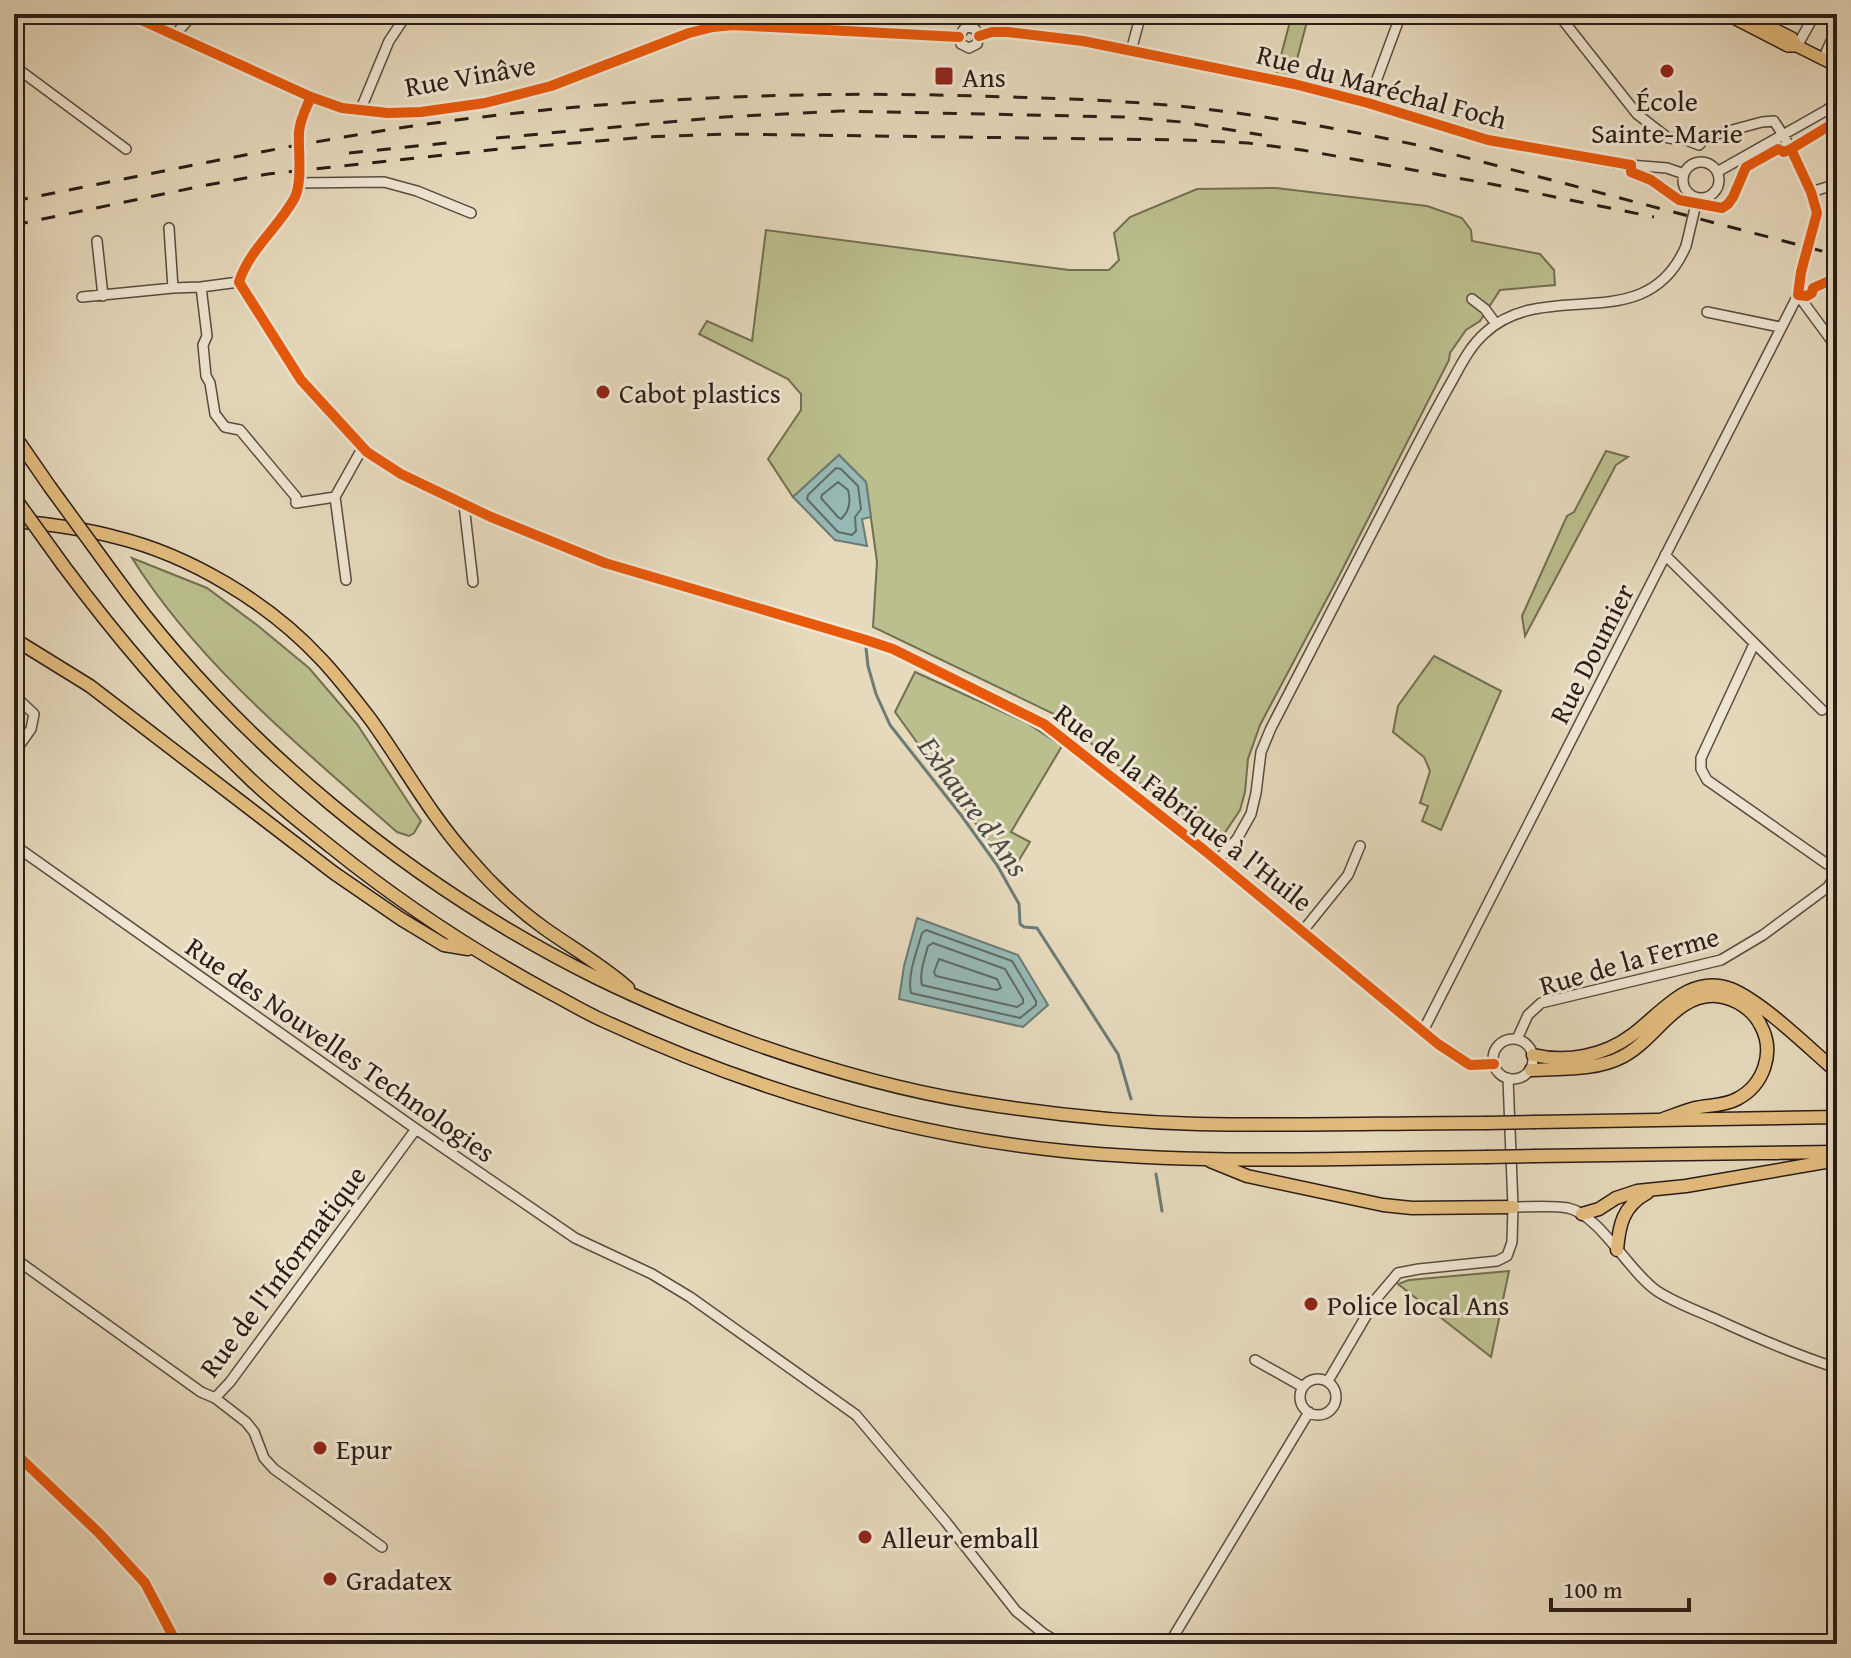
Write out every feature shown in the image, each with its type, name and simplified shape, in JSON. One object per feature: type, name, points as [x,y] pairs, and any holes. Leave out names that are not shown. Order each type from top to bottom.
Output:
[{"type":"highway","points":[[14,435],[134,602],[250,732],[312,787],[375,839],[508,929],[597,978],[716,1030],[797,1059],[894,1086],[970,1102],[1113,1119],[1196,1124],[1837,1117]]},
{"type":"highway","points":[[14,497],[97,611],[186,713],[246,776],[368,877],[475,950],[601,1020],[693,1059],[787,1093],[977,1138],[1062,1151],[1203,1158],[1837,1152]]},
{"type":"highway","points":[[14,521],[59,525],[118,537],[207,573],[268,612],[321,659],[346,688],[467,857],[536,922],[606,969],[639,998]]},
{"type":"highway","points":[[14,639],[90,686],[334,873],[401,919],[444,945],[475,950]]},
{"type":"highway","points":[[1533,1055],[1562,1058],[1598,1053],[1631,1036],[1689,990],[1717,986],[1731,989],[1766,1011],[1837,1072]]},
{"type":"highway","points":[[1531,1070],[1605,1064],[1621,1058],[1645,1041],[1683,1005],[1703,996],[1721,996],[1750,1010],[1765,1033],[1767,1045],[1763,1073],[1755,1086],[1738,1099],[1695,1108],[1660,1120]]},
{"type":"highway","points":[[1203,1158],[1247,1176],[1383,1205],[1412,1208],[1513,1207]]},
{"type":"highway","points":[[1582,1214],[1637,1191],[1837,1160]]},
{"type":"highway","points":[[1617,1250],[1619,1227],[1627,1207],[1654,1190]]},
{"type":"main road","points":[[1726,14],[1788,46],[1797,46],[1837,66]]},
{"type":"main road","points":[[1744,14],[1792,38],[1797,46]]},
{"type":"street","name":"Rue Vinâve","points":[[128,14],[311,97],[342,108],[388,113],[421,112],[513,97],[733,19],[959,37]]},
{"type":"street","points":[[175,35],[193,14]]},
{"type":"street","points":[[360,111],[389,41],[407,14]]},
{"type":"street","points":[[968,27],[975,29],[979,36],[977,44],[969,48],[961,44],[959,37],[968,27],[970,14]]},
{"type":"street","points":[[1131,51],[1141,14]]},
{"type":"street","points":[[1368,103],[1401,14]]},
{"type":"street","points":[[1558,14],[1637,114],[1668,138],[1699,145]]},
{"type":"street","points":[[1797,46],[1815,14]]},
{"type":"street","points":[[1823,59],[1837,28]]},
{"type":"street","name":"Rue du Maréchal Foch","points":[[979,36],[992,32],[1037,34],[1131,51],[1294,84],[1488,140],[1617,164],[1667,168],[1684,174]]},
{"type":"street","points":[[14,66],[126,149]]},
{"type":"street","points":[[82,297],[239,282],[257,249],[295,198],[301,119],[311,97]]},
{"type":"street","points":[[1717,172],[1827,110],[1837,101]]},
{"type":"street","points":[[1701,162],[1699,145],[1706,137],[1774,121],[1784,135],[1816,207],[1816,220],[1801,272],[1798,295],[1837,348]]},
{"type":"street","points":[[1217,861],[1246,825],[1254,804],[1265,741],[1429,422],[1469,351],[1496,324],[1521,312],[1617,301],[1641,295],[1666,278],[1686,246],[1696,203],[1685,189],[1684,174],[1692,165],[1701,162],[1717,172],[1719,182],[1717,189],[1696,203]]},
{"type":"street","points":[[298,181],[384,182],[417,191],[471,213]]},
{"type":"street","points":[[1811,192],[1837,184]]},
{"type":"street","points":[[169,228],[173,288]]},
{"type":"street","points":[[97,241],[103,296]]},
{"type":"street","name":"Rue de la Fabrique à l'Huile","points":[[239,282],[301,380],[363,447],[401,474],[491,517],[605,563],[893,649],[1044,724],[1217,861],[1423,1031],[1470,1065],[1494,1064]]},
{"type":"street","points":[[201,287],[207,336],[203,345],[206,376],[215,414],[225,427],[240,430],[296,497],[296,503],[335,497]]},
{"type":"street","name":"Rue Doumier","points":[[1423,1031],[1798,295]]},
{"type":"street","points":[[1472,299],[1485,309],[1496,324]]},
{"type":"street","points":[[1707,312],[1780,327]]},
{"type":"street","points":[[346,580],[335,497],[363,447]]},
{"type":"street","points":[[464,505],[473,582]]},
{"type":"street","points":[[1665,555],[1822,710]]},
{"type":"street","points":[[1754,644],[1701,758],[1701,769],[1707,780],[1837,871]]},
{"type":"street","points":[[14,695],[34,714],[31,729],[14,753]]},
{"type":"street","name":"Rue des Nouvelles Technologies","points":[[14,845],[575,1238],[652,1274],[856,1415],[1016,1611],[1062,1644]]},
{"type":"street","points":[[1302,932],[1348,875],[1360,846]]},
{"type":"street","name":"Rue de la Ferme","points":[[1517,1039],[1528,1015],[1541,1003],[1721,960],[1763,935],[1828,887],[1837,871]]},
{"type":"street","points":[[1517,1039],[1526,1043],[1533,1055],[1531,1070],[1522,1077],[1501,1075],[1494,1064],[1494,1052],[1503,1041],[1517,1039]]},
{"type":"street","points":[[1328,1381],[1376,1299],[1398,1273],[1486,1263],[1507,1256],[1512,1242],[1513,1207],[1508,1078]]},
{"type":"street","name":"Rue de l'Informatique","points":[[14,1258],[201,1392],[215,1398],[230,1382],[416,1129]]},
{"type":"street","points":[[1513,1207],[1568,1208],[1582,1214],[1656,1290],[1763,1340],[1837,1368]]},
{"type":"street","points":[[1255,1360],[1303,1387]]},
{"type":"street","points":[[1315,1379],[1328,1381],[1336,1392],[1335,1405],[1326,1413],[1315,1415],[1300,1401],[1303,1387],[1315,1379]]},
{"type":"street","points":[[215,1398],[246,1422],[254,1432],[264,1458],[274,1469],[382,1547]]},
{"type":"street","points":[[1169,1644],[1309,1412]]},
{"type":"street","points":[[14,1452],[99,1533],[145,1583],[177,1644]]},
{"type":"green space","points":[[1292,14],[1309,14],[1292,78],[1276,74]]},
{"type":"green space","points":[[1276,188],[1427,206],[1462,218],[1471,230],[1472,241],[1540,254],[1554,270],[1555,285],[1500,290],[1480,321],[1466,330],[1450,353],[1339,576],[1260,725],[1248,759],[1240,810],[1220,840],[1214,843],[1056,715],[873,627],[877,562],[866,482],[839,455],[793,497],[768,459],[801,410],[801,394],[788,379],[699,334],[707,321],[752,341],[766,230],[1069,270],[1109,270],[1119,260],[1114,233],[1130,217],[1197,189]]},
{"type":"green space","points":[[1606,451],[1628,457],[1616,465],[1525,636],[1522,616],[1567,516],[1574,512]]},
{"type":"green space","points":[[132,558],[207,588],[309,668],[357,724],[421,821],[414,833],[409,836],[397,832],[254,704],[188,634]]},
{"type":"green space","points":[[1434,656],[1501,691],[1441,830],[1422,821],[1428,806],[1420,803],[1430,771],[1424,757],[1393,732],[1398,706]]},
{"type":"green space","points":[[915,672],[1027,723],[1062,746],[1011,832],[1030,842],[1010,875],[895,712]]},
{"type":"green space","points":[[1509,1271],[1491,1357],[1398,1284],[1409,1280]]},
{"type":"water","points":[[839,455],[866,482],[871,517],[862,519],[867,546],[835,540],[793,497]]},
{"type":"water","points":[[917,918],[1018,955],[1048,1005],[1023,1027],[899,999]]},
{"type":"waterway","name":"Exhaure d'Ans","points":[[866,648],[876,694],[890,725],[997,865],[1019,904],[1020,924],[1037,928],[1118,1054],[1131,1099]]},
{"type":"waterway","name":"Exhaure d'Ans","points":[[1156,1174],[1162,1211]]},
{"type":"railway","points":[[14,201],[345,137],[538,111],[756,96],[1003,97],[1197,108],[1366,135],[1422,146],[1837,255]]},
{"type":"railway","points":[[496,138],[724,117],[841,111],[1124,117],[1182,122],[1262,135]]},
{"type":"railway","points":[[14,225],[268,174],[490,150],[725,134],[1248,143],[1491,184],[1654,217]]},
{"type":"railway","points":[[349,153],[456,142]]},
{"type":"cycle path","points":[[128,14],[311,97],[342,108],[388,113],[485,103],[551,86],[689,33],[713,27],[733,25],[959,37]]},
{"type":"cycle path","points":[[979,36],[1008,32],[1083,41],[1294,84],[1488,140],[1631,165],[1631,172],[1651,180],[1679,200],[1722,208],[1733,197],[1746,167],[1778,149],[1784,152],[1791,149],[1837,121]]},
{"type":"cycle path","points":[[311,97],[300,127],[297,192],[257,249],[239,282],[301,380],[367,452],[401,474],[491,517],[605,563],[893,649],[1044,724],[1204,850],[1438,1044],[1470,1065],[1494,1064]]},
{"type":"cycle path","points":[[1791,149],[1817,213],[1798,295],[1807,296],[1813,288],[1829,281],[1837,283]]},
{"type":"cycle path","points":[[14,1452],[99,1533],[145,1583],[177,1644]]},
{"type":"place","name":"École Sainte-Marie","points":[[1667,71]]},
{"type":"place","name":"Ans","points":[[944,76]]},
{"type":"place","name":"Cabot plastics","points":[[603,392]]},
{"type":"place","name":"Police local Ans","points":[[1311,1304]]},
{"type":"place","name":"Epur","points":[[320,1448]]},
{"type":"place","name":"Alleur emball","points":[[865,1537]]},
{"type":"place","name":"Gradatex","points":[[330,1579]]}]
